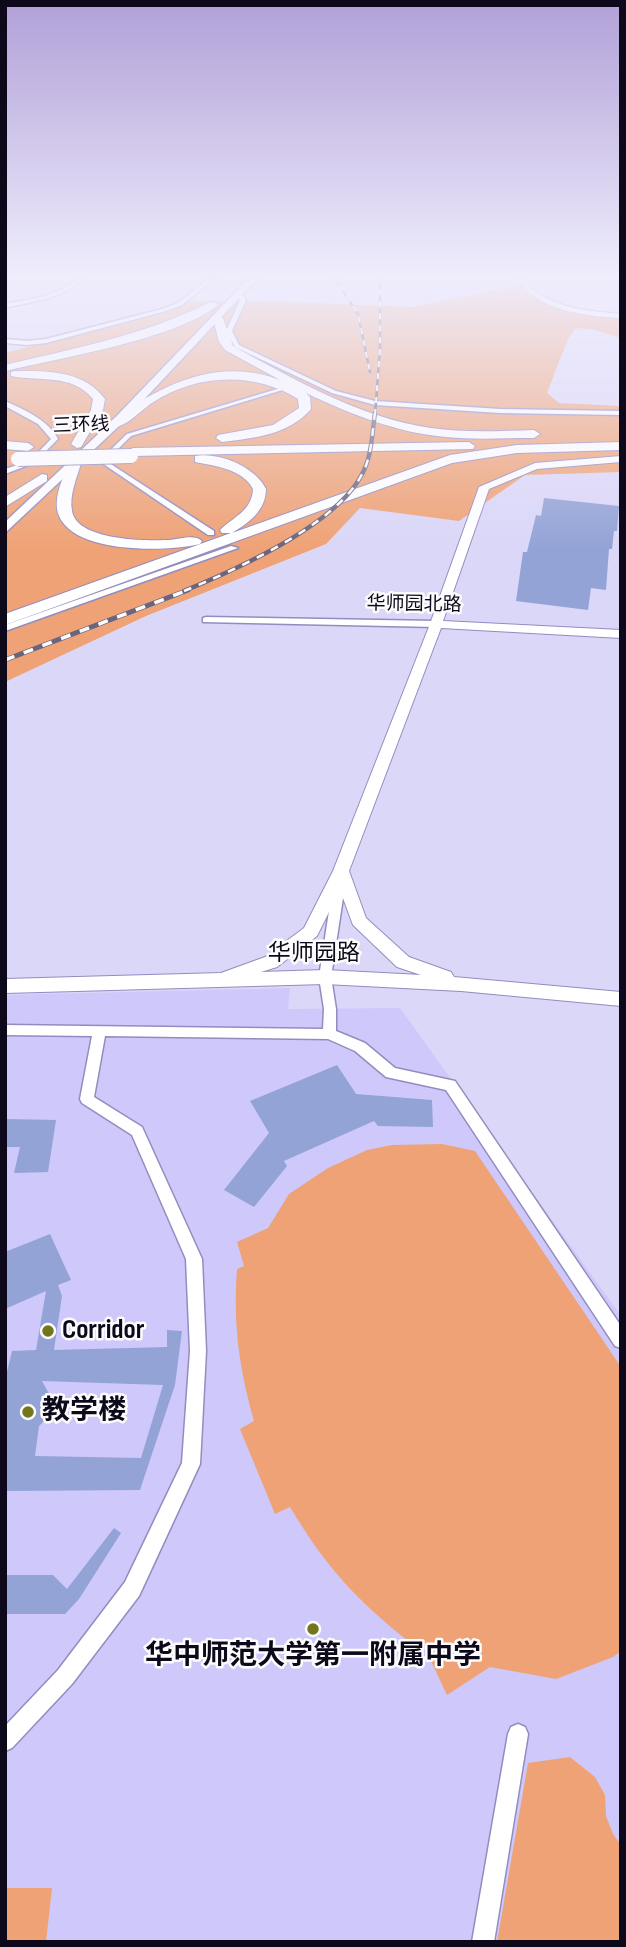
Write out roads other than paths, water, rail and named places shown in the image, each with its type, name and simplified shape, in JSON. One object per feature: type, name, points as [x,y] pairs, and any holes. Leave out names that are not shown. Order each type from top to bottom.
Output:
[{"type":"highway","points":[[267,367],[328,397],[393,423],[436,432],[621,444]]},
{"type":"highway","points":[[5,374],[68,377],[91,388],[99,398],[97,410],[77,444]]},
{"type":"highway","points":[[115,424],[157,395],[184,383],[208,378],[251,376],[272,380],[292,388],[304,397],[305,409],[296,419],[260,432],[138,452]]},
{"type":"highway","points":[[565,434],[621,435]]},
{"type":"highway","name":"三环线","points":[[138,452],[621,435]]},
{"type":"highway","points":[[138,452],[550,440]]},
{"type":"highway","points":[[5,620],[450,459],[550,440]]},
{"type":"highway","name":"三环线","points":[[5,446],[16,455],[621,444]]},
{"type":"highway","points":[[75,463],[63,503],[67,519],[100,539],[154,545],[185,543],[237,525],[257,509],[261,495],[249,475],[227,465],[203,460],[138,452]]},
{"type":"highway","points":[[5,503],[42,478]]},
{"type":"main road","points":[[5,529],[171,367]]},
{"type":"main road","points":[[5,513],[107,414]]},
{"type":"main road","points":[[224,979],[271,962],[312,932],[341,871],[436,624],[484,487],[535,466],[621,459]]},
{"type":"main road","name":"华师园北路","points":[[436,624],[621,634]]},
{"type":"main road","points":[[341,871],[359,921],[403,962],[461,984]]},
{"type":"main road","name":"华师园路","points":[[5,986],[324,977],[461,984],[621,999]]},
{"type":"street","points":[[278,367],[334,392],[374,402],[500,411],[621,413]]},
{"type":"street","points":[[211,533],[102,461],[129,435],[286,388]]},
{"type":"street","points":[[5,403],[53,433],[55,439],[32,462],[5,472]]},
{"type":"street","points":[[5,628],[234,548],[226,544]]},
{"type":"street","name":"华师园北路","points":[[206,620],[436,624]]},
{"type":"street","points":[[329,1034],[330,1009],[324,977],[341,871]]},
{"type":"street","points":[[5,1030],[329,1034],[360,1047],[391,1073],[450,1085],[621,1340]]},
{"type":"street","points":[[5,1741],[65,1677],[132,1589],[191,1464],[198,1351],[194,1259],[137,1131],[87,1099],[100,1030]]},
{"type":"street","points":[[483,1942],[518,1734]]},
{"type":"railway","points":[[369,367],[370,372]]},
{"type":"railway","points":[[375,415],[379,367]]},
{"type":"railway","points":[[184,591],[255,559],[307,529],[329,512],[348,494],[365,469],[375,413]]},
{"type":"railway","points":[[5,660],[188,590]]},
{"type":"place","name":"Corridor","points":[[48,1331]]},
{"type":"place","name":"教学楼","points":[[28,1412]]},
{"type":"place","name":"华中师范大学第一附属中学","points":[[313,1629]]}]
